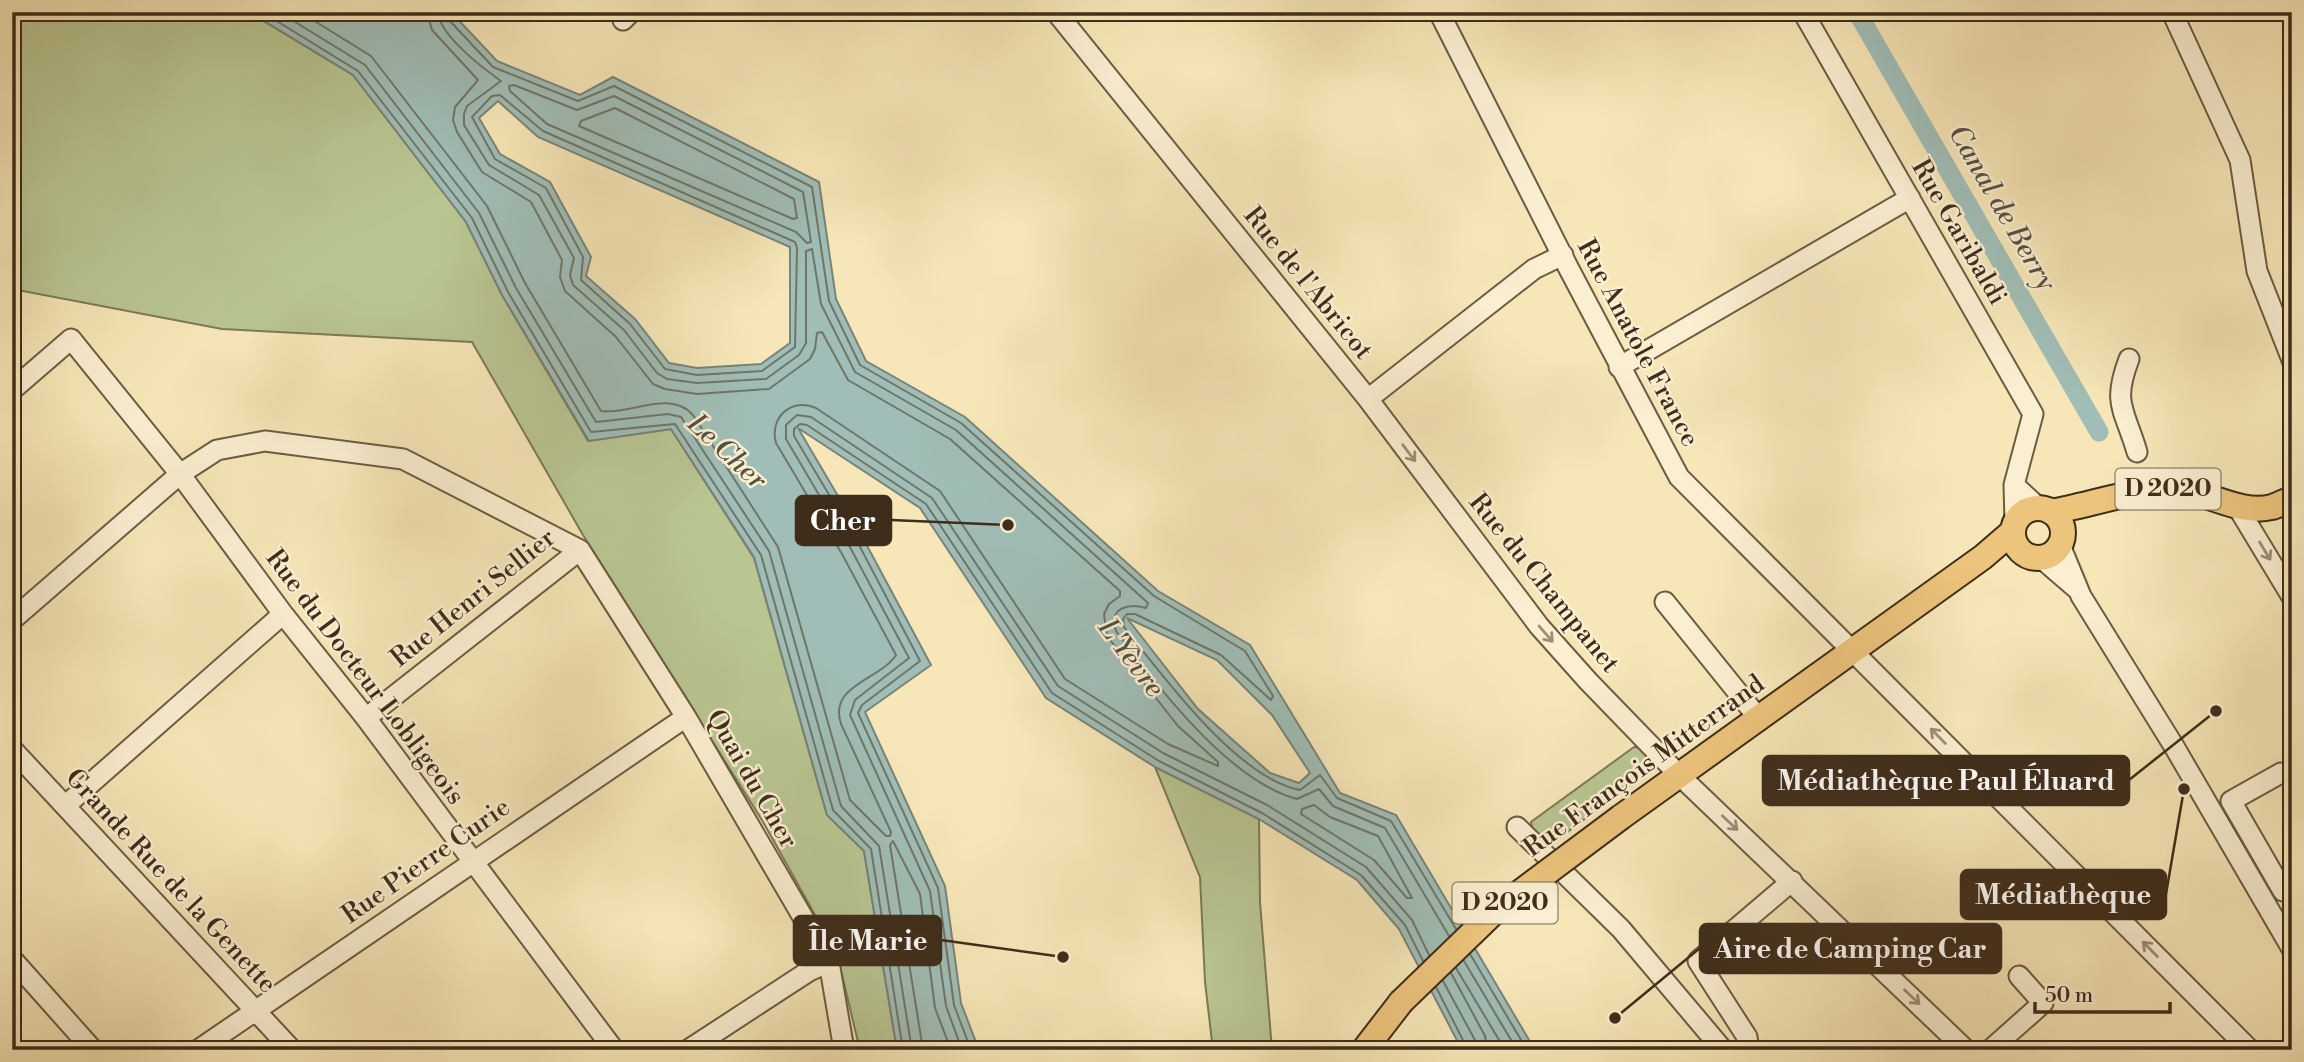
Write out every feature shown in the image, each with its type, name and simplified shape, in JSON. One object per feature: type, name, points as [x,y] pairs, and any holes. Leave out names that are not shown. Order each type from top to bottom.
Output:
[{"type":"main road","name":"D 2020","points":[[2045,510],[2098,503],[2138,492],[2169,489],[2200,492],[2237,506],[2270,508],[2291,499]]},
{"type":"main road","name":"D 2020","points":[[2035,541],[2098,503]]},
{"type":"main road","points":[[2045,510],[2060,522],[2035,541],[2025,512],[2045,510]]},
{"type":"main road","name":"Rue François Mitterrand","points":[[1364,1050],[1401,1002],[1494,912],[1621,817],[1760,720],[1983,557],[2035,541]]},
{"type":"street","name":"Rue de l'Abricot","points":[[1056,12],[1368,398],[1534,269],[1563,256]]},
{"type":"street","name":"Rue Anatole France","points":[[1439,12],[1619,367],[1679,477],[2250,1050]]},
{"type":"street","name":"Rue Garibaldi","points":[[1803,12],[2033,414],[2014,485],[2035,541]]},
{"type":"street","points":[[2172,12],[2240,160],[2257,271],[2292,360]]},
{"type":"street","points":[[1619,367],[1910,198]]},
{"type":"street","name":"Rue du Docteur Lobligeois","points":[[12,390],[71,339],[180,474],[614,1050]]},
{"type":"street","points":[[2129,359],[2119,386],[2120,405],[2137,452]]},
{"type":"street","name":"Rue du Champanet","points":[[1368,398],[1539,626],[1680,776],[1966,1050]]},
{"type":"street","name":"Rue Henri Sellier","points":[[12,620],[180,474],[217,450],[265,441],[403,459],[580,550],[366,718]]},
{"type":"street","points":[[2014,485],[2045,510]]},
{"type":"street","points":[[2237,506],[2292,597]]},
{"type":"street","points":[[2035,541],[2077,590],[2175,748],[2292,949]]},
{"type":"street","name":"Quai du Cher","points":[[580,550],[686,717],[829,962],[844,1050]]},
{"type":"street","points":[[1665,602],[1760,720]]},
{"type":"street","points":[[65,806],[283,614]]},
{"type":"street","name":"Rue Pierre Curie","points":[[198,1050],[257,1012],[472,860],[686,717]]},
{"type":"street","name":"Grande Rue de la Genette","points":[[12,749],[292,1050]]},
{"type":"street","points":[[2281,773],[2231,801],[2283,891]]},
{"type":"street","points":[[1517,827],[1621,929],[1723,1050]]},
{"type":"street","points":[[1749,1050],[1747,1037],[1698,961],[1792,881]]},
{"type":"street","points":[[12,959],[93,1050]]},
{"type":"street","points":[[688,1050],[809,971],[829,962]]},
{"type":"street","points":[[1990,1050],[2043,1003],[2019,976]]},
{"type":"green space","points":[[12,12],[249,12],[353,75],[466,222],[502,295],[588,441],[671,429],[754,558],[827,815],[864,851],[897,1050],[860,1050],[837,954],[763,822],[583,535],[472,342],[222,329],[12,289]]},
{"type":"green space","points":[[1634,747],[1641,748],[1656,765],[1549,846],[1532,828],[1531,822]]},
{"type":"green space","points":[[1155,767],[1259,819],[1260,902],[1272,1050],[1213,1050],[1205,982],[1200,877]]},
{"type":"water","points":[[249,12],[451,12],[497,61],[580,95],[613,77],[819,182],[836,299],[866,361],[965,417],[1158,591],[1250,645],[1340,793],[1396,815],[1535,1050],[1462,1050],[1399,929],[1357,880],[1259,819],[1155,767],[1046,698],[920,508],[798,428],[865,542],[931,665],[865,712],[945,886],[961,1003],[979,1050],[897,1050],[864,851],[827,815],[754,557],[671,429],[589,441],[502,295],[466,222],[353,75]],"holes":[[[498,101],[538,137],[790,247],[790,343],[761,364],[697,368],[669,363],[635,319],[586,276],[591,257],[550,182],[500,154],[479,118]],[[1127,618],[1217,660],[1272,715],[1310,773],[1299,783],[1270,773],[1198,709]]]},
{"type":"waterway","name":"Canal de Berry","points":[[1857,12],[2099,432]]},
{"type":"place","name":"Cher","points":[[1008,525]]},
{"type":"place","name":"Médiathèque Paul Éluard","points":[[2216,711]]},
{"type":"place","name":"Médiathèque","points":[[2184,789]]},
{"type":"place","name":"Île Marie","points":[[1063,957]]},
{"type":"place","name":"Aire de Camping Car","points":[[1615,1018]]},
{"type":"water label","name":"Le Cher","points":[[727,452]]},
{"type":"water label","name":"L'Yèvre","points":[[1131,658]]}]
